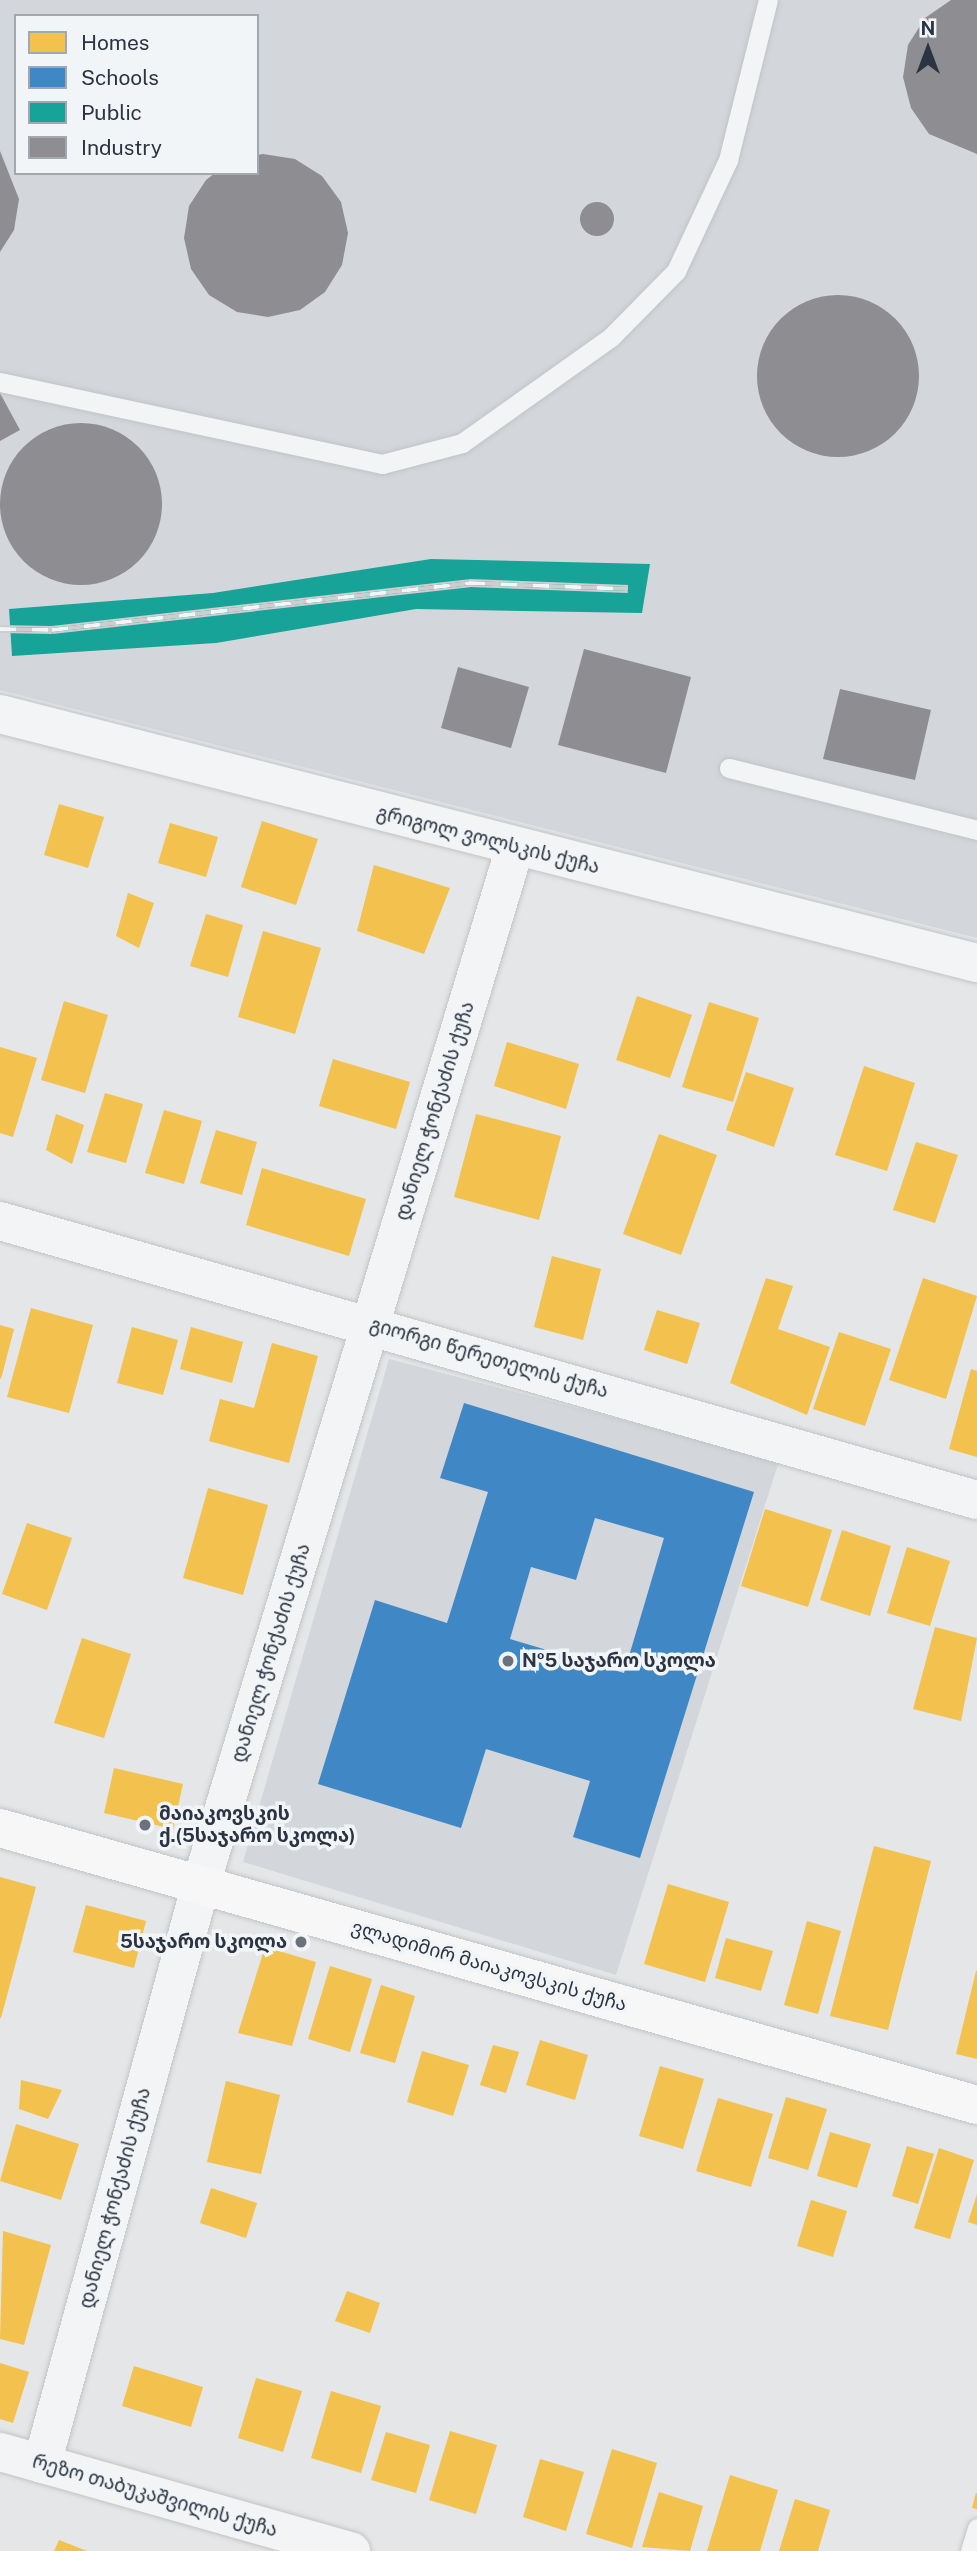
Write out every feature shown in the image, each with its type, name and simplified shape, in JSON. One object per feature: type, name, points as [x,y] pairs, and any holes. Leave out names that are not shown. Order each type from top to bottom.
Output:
[{"type":"main road","name":"ვლადიმირ მაიაკოვსკის ქუჩა","points":[[0,1828],[977,2105]]},
{"type":"street","name":"გრიგოლ ვოლსკის ქუჩა","points":[[0,714],[977,963]]},
{"type":"street","name":"დანიელ ჭონქაძის ქუჩა","points":[[41,2464],[201,1884],[515,847]]},
{"type":"street","name":"გიორგი წერეთელის ქუჩა","points":[[0,1221],[370,1323],[977,1500]]},
{"type":"street","name":"რეზო თაბუკაშვილის ქუჩა","points":[[0,2452],[351,2551]]},
{"type":"lane","points":[[0,382],[382,464],[461,443],[611,337],[676,271],[728,160],[768,0]]},
{"type":"lane","points":[[729,768],[977,830]]},
{"type":"lane","points":[[970,2551],[977,2528]]},
{"type":"shaded area","points":[[0,0],[977,0],[977,938],[0,690]]},
{"type":"shaded area","name":"№5 საჯარო სკოლა","points":[[389,1359],[779,1461],[616,1975],[243,1862]]},
{"type":"building: Homes","points":[[59,804],[104,817],[88,868],[44,855]]},
{"type":"building: Homes","points":[[262,821],[318,839],[296,905],[241,887]]},
{"type":"building: Homes","points":[[170,823],[218,837],[206,877],[158,863]]},
{"type":"building: Homes","points":[[374,865],[450,888],[424,954],[357,931]]},
{"type":"building: Homes","points":[[128,893],[154,903],[139,948],[116,936]]},
{"type":"building: Homes","points":[[206,914],[243,925],[228,977],[190,966]]},
{"type":"building: Homes","points":[[263,931],[321,948],[295,1034],[238,1017]]},
{"type":"building: Homes","points":[[637,996],[692,1015],[670,1078],[616,1060]]},
{"type":"building: Homes","points":[[64,1001],[108,1015],[85,1093],[41,1080]]},
{"type":"building: Homes","points":[[709,1002],[759,1018],[733,1102],[682,1087]]},
{"type":"building: Homes","points":[[507,1042],[579,1064],[566,1109],[494,1086]]},
{"type":"building: Homes","points":[[0,1047],[37,1058],[13,1137],[0,1133]]},
{"type":"building: Homes","points":[[333,1059],[410,1082],[396,1129],[319,1106]]},
{"type":"building: Homes","points":[[864,1066],[915,1083],[887,1171],[835,1155]]},
{"type":"building: Homes","points":[[746,1072],[794,1088],[774,1147],[726,1130]]},
{"type":"building: Homes","points":[[105,1093],[143,1104],[126,1163],[87,1152]]},
{"type":"building: Homes","points":[[164,1110],[202,1121],[184,1184],[145,1173]]},
{"type":"building: Homes","points":[[56,1114],[84,1125],[72,1164],[46,1150]]},
{"type":"building: Homes","points":[[476,1114],[561,1136],[539,1220],[454,1197]]},
{"type":"building: Homes","points":[[216,1130],[257,1142],[242,1195],[200,1183]]},
{"type":"building: Homes","points":[[659,1134],[717,1155],[681,1255],[623,1234]]},
{"type":"building: Homes","points":[[916,1142],[958,1155],[935,1223],[893,1210]]},
{"type":"building: Homes","points":[[262,1168],[366,1199],[349,1256],[246,1225]]},
{"type":"building: Homes","points":[[552,1256],[601,1269],[583,1340],[534,1327]]},
{"type":"building: Homes","points":[[766,1278],[793,1286],[778,1329],[830,1347],[807,1415],[730,1383]]},
{"type":"building: Homes","points":[[923,1278],[977,1296],[946,1399],[889,1380]]},
{"type":"building: Homes","points":[[31,1308],[93,1325],[69,1413],[7,1397]]},
{"type":"building: Homes","points":[[657,1310],[700,1323],[687,1364],[644,1350]]},
{"type":"building: Homes","points":[[0,1325],[14,1329],[1,1379],[0,1378]]},
{"type":"building: Homes","points":[[132,1327],[178,1340],[163,1395],[117,1383]]},
{"type":"building: Homes","points":[[191,1327],[243,1342],[232,1383],[180,1369]]},
{"type":"building: Homes","points":[[839,1332],[891,1349],[865,1426],[813,1409]]},
{"type":"building: Homes","points":[[272,1343],[318,1356],[289,1463],[209,1441],[220,1399],[254,1408]]},
{"type":"building: Homes","points":[[971,1369],[977,1371],[977,1457],[949,1449]]},
{"type":"building: Homes","points":[[208,1488],[268,1505],[243,1595],[183,1578]]},
{"type":"building: Homes","points":[[765,1509],[832,1530],[808,1607],[741,1586]]},
{"type":"building: Homes","points":[[27,1523],[72,1538],[47,1610],[2,1594]]},
{"type":"building: Homes","points":[[842,1530],[891,1546],[870,1616],[820,1600]]},
{"type":"building: Homes","points":[[907,1547],[950,1561],[930,1626],[887,1613]]},
{"type":"building: Homes","points":[[935,1627],[977,1638],[961,1721],[913,1709]]},
{"type":"building: Homes","points":[[82,1638],[131,1654],[104,1738],[54,1723]]},
{"type":"building: Homes","points":[[114,1768],[183,1784],[173,1829],[104,1813]]},
{"type":"building: Homes","points":[[874,1846],[931,1861],[888,2030],[830,2016]]},
{"type":"building: Homes","points":[[0,1877],[36,1887],[1,2018],[0,2018]]},
{"type":"building: Homes","points":[[668,1884],[729,1902],[705,1982],[644,1964]]},
{"type":"building: Homes","points":[[86,1905],[146,1921],[134,1968],[73,1952]]},
{"type":"building: Homes","points":[[807,1921],[841,1931],[818,2014],[784,2005]]},
{"type":"building: Homes","points":[[726,1938],[773,1951],[761,1991],[715,1978]]},
{"type":"building: Homes","points":[[265,1947],[316,1962],[292,2046],[238,2033]]},
{"type":"building: Homes","points":[[330,1966],[372,1979],[350,2052],[308,2039]]},
{"type":"building: Homes","points":[[977,1971],[977,2059],[956,2054]]},
{"type":"building: Homes","points":[[381,1985],[415,1996],[395,2063],[360,2053]]},
{"type":"building: Homes","points":[[540,2040],[588,2055],[575,2100],[526,2085]]},
{"type":"building: Homes","points":[[493,2045],[519,2052],[506,2093],[480,2085]]},
{"type":"building: Homes","points":[[422,2051],[469,2065],[453,2116],[407,2102]]},
{"type":"building: Homes","points":[[660,2066],[704,2079],[683,2149],[639,2136]]},
{"type":"building: Homes","points":[[21,2080],[62,2090],[48,2119],[19,2109]]},
{"type":"building: Homes","points":[[226,2081],[280,2095],[261,2174],[207,2162]]},
{"type":"building: Homes","points":[[786,2097],[827,2109],[808,2170],[768,2158]]},
{"type":"building: Homes","points":[[718,2098],[773,2114],[751,2187],[696,2171]]},
{"type":"building: Homes","points":[[16,2124],[79,2144],[61,2200],[0,2181]]},
{"type":"building: Homes","points":[[830,2132],[871,2144],[857,2188],[817,2176]]},
{"type":"building: Homes","points":[[907,2146],[934,2154],[918,2204],[892,2196]]},
{"type":"building: Homes","points":[[939,2148],[974,2160],[950,2239],[914,2228]]},
{"type":"building: Homes","points":[[211,2188],[257,2203],[246,2238],[200,2223]]},
{"type":"building: Homes","points":[[977,2194],[977,2225],[968,2222]]},
{"type":"building: Homes","points":[[811,2200],[847,2211],[833,2257],[797,2246]]},
{"type":"building: Homes","points":[[3,2231],[51,2245],[24,2345],[0,2339]]},
{"type":"building: Homes","points":[[347,2291],[380,2303],[370,2333],[335,2321]]},
{"type":"building: Homes","points":[[0,2363],[29,2372],[13,2423],[0,2419]]},
{"type":"building: Homes","points":[[134,2366],[203,2387],[191,2427],[122,2406]]},
{"type":"building: Homes","points":[[256,2378],[302,2391],[283,2452],[238,2438]]},
{"type":"building: Homes","points":[[331,2391],[381,2406],[361,2473],[311,2458]]},
{"type":"building: Homes","points":[[450,2431],[497,2445],[476,2514],[429,2500]]},
{"type":"building: Homes","points":[[386,2432],[430,2445],[416,2493],[371,2480]]},
{"type":"building: Homes","points":[[612,2449],[657,2463],[632,2548],[586,2534]]},
{"type":"building: Homes","points":[[540,2459],[584,2472],[566,2531],[523,2517]]},
{"type":"building: Homes","points":[[730,2475],[778,2490],[760,2551],[707,2551]]},
{"type":"building: Homes","points":[[659,2492],[703,2506],[690,2551],[642,2547]]},
{"type":"building: Homes","points":[[977,2493],[977,2509],[972,2508]]},
{"type":"building: Homes","points":[[795,2499],[830,2510],[818,2551],[779,2551]]},
{"type":"building: Homes","points":[[59,2540],[87,2551],[54,2551]]},
{"type":"building: Schools","points":[[464,1403],[754,1492],[640,1858],[573,1837],[590,1781],[486,1749],[461,1828],[318,1784],[375,1600],[447,1623],[488,1492],[440,1478]],"holes":[[[595,1518],[664,1538],[624,1673],[510,1639],[531,1567],[576,1580]]]},
{"type":"building: Public","points":[[431,559],[650,564],[642,613],[416,609],[216,643],[12,656],[9,609],[213,593]]},
{"type":"building: Industry","points":[[951,0],[977,0],[977,154],[929,134],[911,108],[903,77],[908,45],[925,18]]},
{"type":"building: Industry","points":[[0,151],[19,199],[14,230],[0,252]]},
{"type":"building: Industry","points":[[259,155],[295,159],[322,176],[341,202],[348,233],[342,265],[325,292],[300,310],[268,317],[237,312],[209,295],[191,269],[184,238],[189,206],[206,180],[212,175],[259,175]]},
{"type":"building: Industry","points":[[597,202],[609,207],[614,219],[609,231],[597,236],[585,231],[580,219],[585,207]]},
{"type":"building: Industry","points":[[838,295],[869,301],[895,319],[913,345],[919,376],[913,407],[895,433],[869,451],[838,457],[807,451],[781,433],[763,407],[757,376],[763,345],[781,319],[807,301]]},
{"type":"building: Industry","points":[[0,393],[20,430],[0,441]]},
{"type":"building: Industry","points":[[81,423],[112,429],[138,447],[156,473],[162,504],[156,535],[138,561],[112,579],[81,585],[50,579],[24,561],[6,535],[0,504],[6,473],[24,447],[50,429]]},
{"type":"building: Industry","points":[[584,649],[691,677],[666,773],[558,745]]},
{"type":"building: Industry","points":[[458,667],[529,687],[511,748],[441,728]]},
{"type":"building: Industry","points":[[840,689],[931,710],[915,780],[823,759]]},
{"type":"railway","points":[[0,629],[52,630],[469,583],[628,589]]},
{"type":"place","name":"№5 საჯარო სკოლა","points":[[508,1661]]},
{"type":"place","name":"მაიაკოვსკის ქ.(5საჯარო სკოლა)","points":[[145,1825]]},
{"type":"place","name":"5საჯარო სკოლა","points":[[301,1942]]}]
